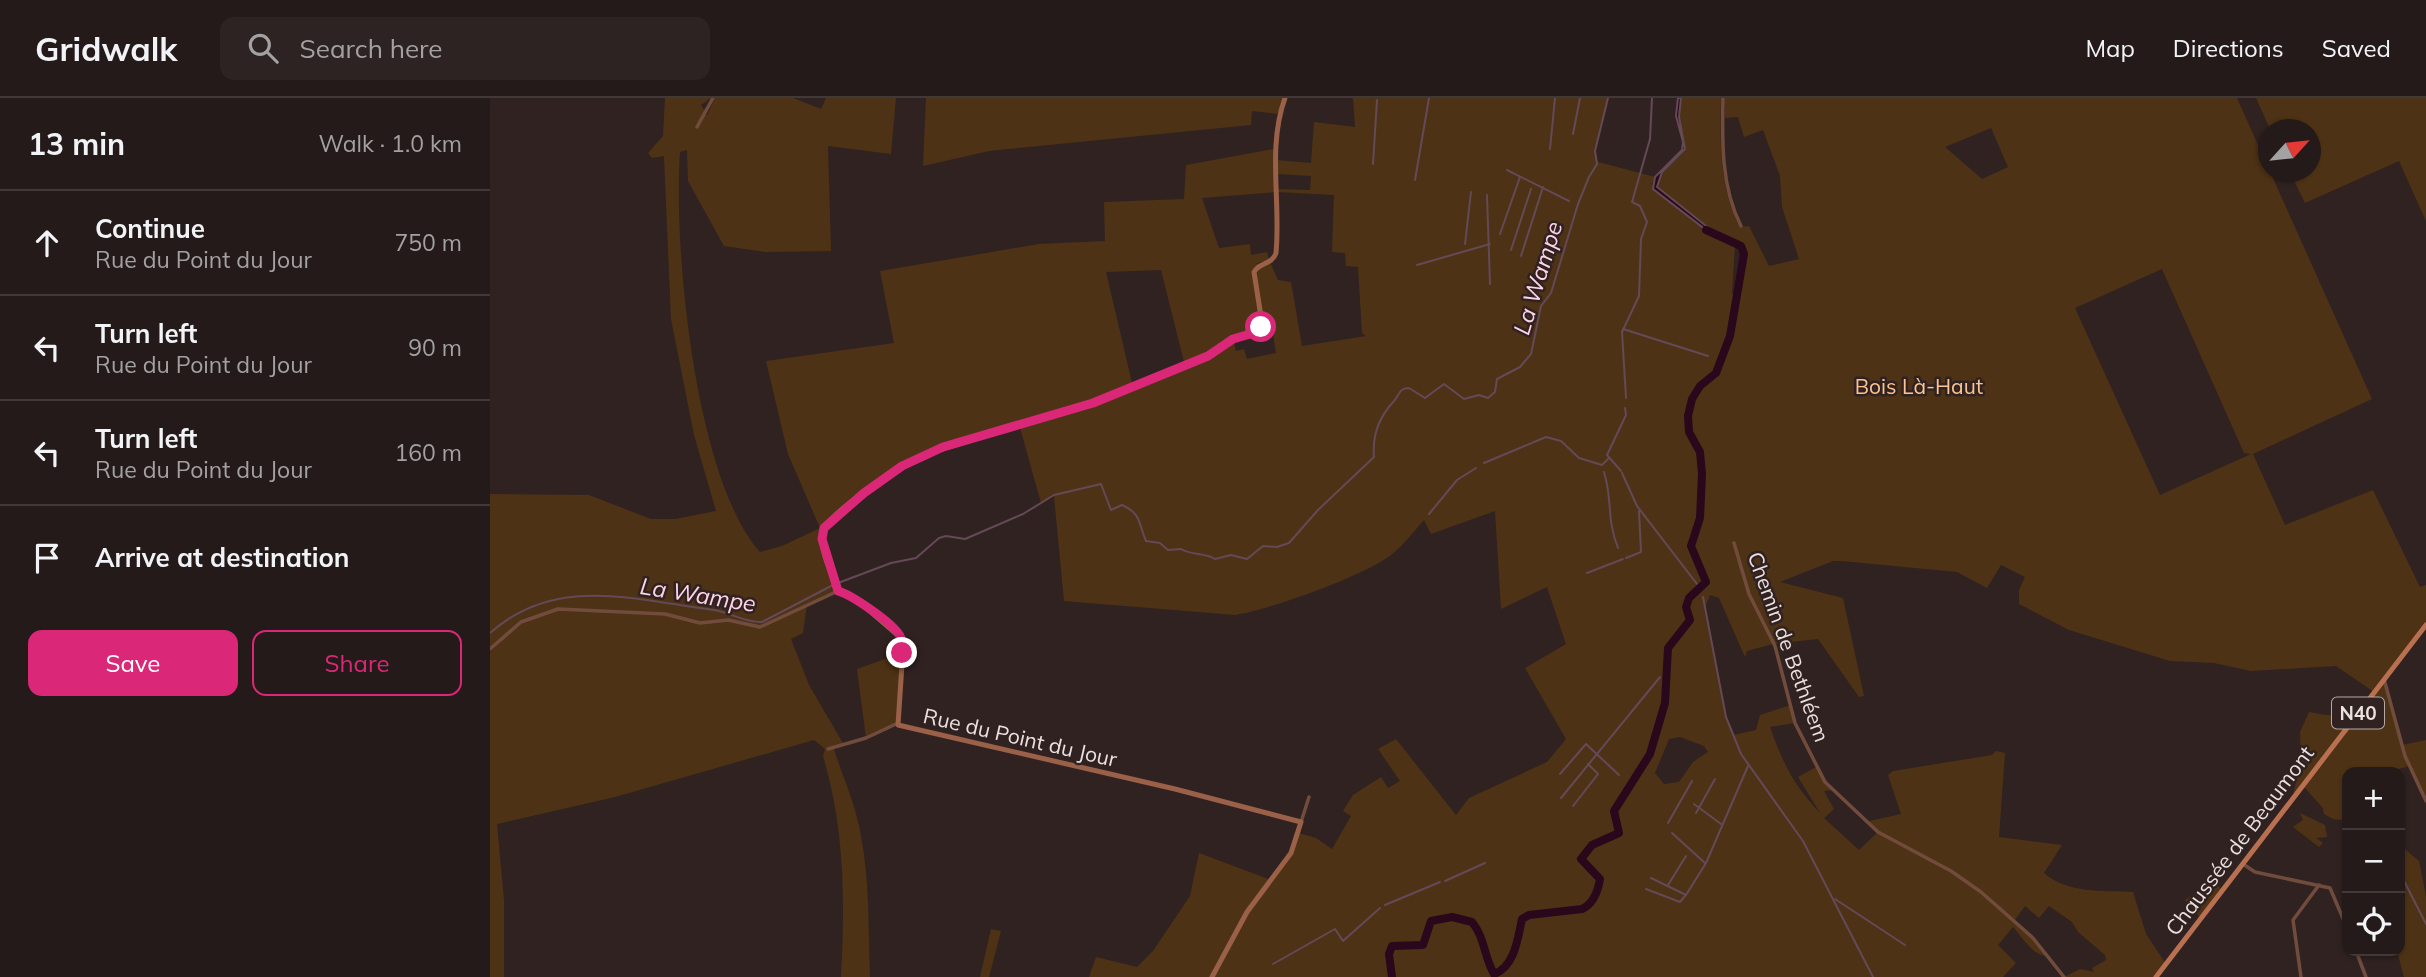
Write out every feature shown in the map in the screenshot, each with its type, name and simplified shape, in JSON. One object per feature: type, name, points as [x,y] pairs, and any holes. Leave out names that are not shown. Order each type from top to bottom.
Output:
[{"type":"main road","name":"Chaussée de Beaumont","points":[[2156,977],[2426,625]]},
{"type":"street","points":[[697,127],[713,98]]},
{"type":"street","points":[[490,649],[521,622],[566,608],[611,614],[665,614],[700,622],[728,620],[757,627],[774,622],[836,586],[822,539],[824,528],[864,493],[902,466],[943,447],[1093,403],[1208,356],[1233,339],[1261,329],[1254,272],[1259,266],[1272,260],[1276,253],[1278,189],[1275,149],[1285,98]]},
{"type":"street","points":[[1723,98],[1725,172],[1729,198],[1741,226]]},
{"type":"street","name":"Chemin de Bethléem","points":[[1734,542],[1749,594],[1776,652],[1795,723],[1825,782],[1849,808],[1878,832],[1905,849],[1951,871],[1989,898],[2034,938],[2062,975]]},
{"type":"street","name":"Rue du Point du Jour","points":[[836,586],[900,636],[902,649],[896,724],[1301,822]]},
{"type":"street","points":[[2384,679],[2405,755],[2426,802]]},
{"type":"street","points":[[828,749],[866,738],[896,724]]},
{"type":"street","points":[[1212,977],[1247,912],[1291,853],[1309,797]]},
{"type":"street","points":[[2243,864],[2255,872],[2319,885],[2333,891],[2342,915]]},
{"type":"street","points":[[2301,977],[2293,920],[2319,885]]},
{"type":"street","points":[[2358,956],[2366,977]]},
{"type":"street","points":[[2055,977],[2062,975]]},
{"type":"green space","name":"Bois Là-Haut","points":[[665,98],[711,98],[701,105],[707,115],[715,98],[793,98],[821,109],[826,98],[896,98],[891,154],[828,146],[831,251],[765,252],[724,246],[688,181],[687,150],[680,152],[680,244],[685,301],[704,419],[719,472],[738,518],[760,552],[782,546],[820,528],[788,454],[766,361],[894,343],[880,271],[1039,244],[1105,241],[1104,202],[1184,199],[1186,165],[1274,149],[1275,160],[1311,163],[1314,122],[1355,127],[1353,98],[1608,98],[1595,151],[1598,162],[1655,177],[1652,184],[1656,192],[1714,235],[1715,233],[1659,190],[1658,183],[1663,172],[1685,149],[1679,117],[1681,98],[1721,98],[1721,147],[1728,196],[1740,227],[1749,226],[1769,266],[1799,259],[1782,207],[1780,176],[1763,130],[1744,137],[1738,117],[1725,118],[1725,98],[2237,98],[2258,145],[2258,182],[2275,182],[2372,399],[2253,454],[2285,525],[2373,490],[2420,587],[2426,585],[2426,625],[2385,679],[2402,745],[2426,740],[2426,801],[2409,766],[2342,767],[2342,819],[2324,814],[2323,808],[2303,786],[2292,800],[2301,760],[2300,732],[2309,712],[2346,715],[2360,708],[2374,692],[2336,666],[2251,671],[2214,663],[2170,661],[2069,630],[2019,604],[2019,590],[2025,577],[2001,565],[1987,588],[1957,572],[1842,561],[1833,561],[1780,582],[1843,598],[1864,696],[1859,697],[1818,639],[1773,644],[1747,651],[1745,657],[1719,598],[1710,595],[1705,608],[1726,717],[1733,735],[1756,730],[1760,715],[1791,705],[1795,723],[1770,727],[1784,763],[1803,793],[1820,813],[1798,777],[1816,767],[1832,790],[1824,791],[1834,809],[1824,818],[1859,850],[1878,832],[1865,822],[1901,814],[1888,775],[1893,771],[1992,755],[1996,751],[2005,753],[1999,837],[2062,845],[2044,873],[2064,885],[2086,890],[2133,892],[2146,934],[2166,964],[2156,977],[2064,977],[2080,969],[2094,972],[2092,968],[2106,960],[2105,955],[2078,932],[2072,922],[2049,906],[2039,918],[2025,906],[2015,920],[2044,951],[2045,956],[2032,949],[2013,927],[1998,945],[2016,963],[2003,977],[1089,977],[1096,957],[1137,967],[1153,951],[1190,896],[1199,853],[1271,880],[1291,853],[1299,833],[1316,838],[1332,849],[1351,816],[1343,811],[1353,795],[1381,777],[1388,788],[1400,781],[1378,749],[1396,739],[1456,815],[1469,798],[1547,762],[1566,739],[1525,668],[1566,644],[1547,587],[1501,609],[1495,511],[1431,534],[1424,520],[1391,555],[1360,573],[1316,591],[1250,612],[1235,615],[1064,601],[1054,496],[1041,503],[1019,424],[912,460],[880,480],[827,524],[823,539],[838,591],[807,604],[803,633],[791,639],[809,685],[844,745],[834,749],[856,813],[864,854],[870,977],[841,977],[843,893],[836,811],[823,756],[825,749],[814,740],[615,797],[497,824],[504,900],[504,977],[490,977],[490,652],[513,629],[490,649],[490,494],[589,495],[651,519],[675,519],[716,511],[694,435],[671,319],[664,156],[652,158],[648,153],[663,136]],"holes":[[[1991,128],[2008,167],[1982,179],[1945,147]],[[1278,174],[1311,176],[1310,190],[1278,189]],[[1277,192],[1334,195],[1332,252],[1345,253],[1346,266],[1358,267],[1362,333],[1366,336],[1302,346],[1291,282],[1278,280],[1270,262],[1254,264],[1269,260],[1267,252],[1251,255],[1250,244],[1219,248],[1202,198]],[[1738,241],[1745,250],[1736,295],[1732,294],[1735,246]],[[2162,269],[2244,453],[2251,454],[2160,495],[2075,308]],[[1161,270],[1185,366],[1133,387],[1106,272]],[[1262,327],[1272,328],[1276,353],[1247,359],[1244,349],[1236,351],[1233,339],[1257,332]],[[559,610],[518,625],[521,622]],[[1680,737],[1704,746],[1708,752],[1693,762],[1679,782],[1664,784],[1655,773],[1669,739]]]},
{"type":"green space","points":[[926,98],[1285,98],[1280,114],[1252,111],[1251,125],[989,151],[923,166]]},
{"type":"green space","points":[[2256,98],[2426,98],[2426,221],[2399,161],[2305,203],[2295,182],[2321,182],[2321,119],[2265,119]]},
{"type":"green space","points":[[902,653],[896,724],[866,738],[857,669]]},
{"type":"green space","points":[[2300,813],[2325,825],[2327,837],[2316,838],[2323,843],[2319,847],[2293,827],[2303,820]]},
{"type":"green space","points":[[2405,849],[2419,861],[2426,896],[2426,977],[2404,977],[2398,956],[2405,956]]},
{"type":"green space","points":[[2215,880],[2222,891],[2201,919],[2185,900]]},
{"type":"green space","points":[[991,929],[1001,931],[989,977],[980,977]]},
{"type":"shaded area","points":[[1678,98],[1681,98],[1679,117],[1685,149],[1662,172],[1657,187],[1715,233],[1714,236],[1653,189],[1655,177],[1682,150],[1683,142],[1676,116]]},
{"type":"waterway","points":[[1415,180],[1429,98]]},
{"type":"waterway","points":[[1550,149],[1555,98]]},
{"type":"waterway","points":[[1573,134],[1580,98]]},
{"type":"waterway","name":"La Wampe","points":[[838,583],[891,563],[916,558],[939,538],[946,536],[965,539],[1023,514],[1054,495],[1101,484],[1111,510],[1122,505],[1128,508],[1138,520],[1146,541],[1160,543],[1168,550],[1181,549],[1215,559],[1231,555],[1247,559],[1263,546],[1277,547],[1289,543],[1318,510],[1374,457],[1374,441],[1378,427],[1384,413],[1401,390],[1409,388],[1425,398],[1444,384],[1464,399],[1479,395],[1488,398],[1495,392],[1497,379],[1520,367],[1531,354],[1541,306],[1551,293],[1578,204],[1597,164],[1595,151],[1608,98]]},
{"type":"waterway","points":[[1626,398],[1622,332],[1639,296],[1641,239],[1647,222],[1640,206],[1632,202],[1650,139],[1652,98]]},
{"type":"waterway","points":[[1373,164],[1377,100]]},
{"type":"waterway","points":[[1507,170],[1569,201]]},
{"type":"waterway","points":[[1500,234],[1520,177]]},
{"type":"waterway","points":[[1521,256],[1543,187]]},
{"type":"waterway","points":[[1511,250],[1531,189]]},
{"type":"waterway","points":[[1465,244],[1471,192]]},
{"type":"waterway","points":[[1487,195],[1490,284]]},
{"type":"waterway","points":[[1392,977],[1389,954],[1392,946],[1423,945],[1431,921],[1452,917],[1472,922],[1480,934],[1494,974],[1507,965],[1511,958],[1522,919],[1529,915],[1582,909],[1589,904],[1596,892],[1600,879],[1581,859],[1592,845],[1619,833],[1614,811],[1650,754],[1665,703],[1668,648],[1690,620],[1686,607],[1689,598],[1706,582],[1691,546],[1700,518],[1702,474],[1700,452],[1689,432],[1688,416],[1692,399],[1700,386],[1716,373],[1730,336],[1744,254],[1741,246],[1706,230]]},
{"type":"waterway","points":[[1417,265],[1490,244]]},
{"type":"waterway","points":[[1623,329],[1708,356]]},
{"type":"waterway","points":[[1621,471],[1607,455],[1626,415],[1625,408]]},
{"type":"waterway","points":[[1484,463],[1546,437],[1561,441],[1579,458],[1602,465],[1609,458]]},
{"type":"waterway","points":[[1429,514],[1457,480],[1476,468]]},
{"type":"waterway","points":[[1604,472],[1612,528],[1618,548]]},
{"type":"waterway","points":[[1622,473],[1637,506],[1697,584]]},
{"type":"waterway","points":[[1626,558],[1641,552],[1639,511]]},
{"type":"waterway","points":[[1587,573],[1623,559]]},
{"type":"waterway","name":"La Wampe","points":[[490,633],[515,615],[542,603],[569,597],[626,597],[714,610],[762,622],[833,585]]},
{"type":"waterway","points":[[1703,597],[1726,717],[1741,754],[1803,841],[1873,977]]},
{"type":"waterway","points":[[1561,798],[1660,677]]},
{"type":"waterway","points":[[1560,774],[1586,744],[1619,775]]},
{"type":"waterway","points":[[1573,806],[1598,774],[1588,764]]},
{"type":"waterway","points":[[1651,878],[1686,895],[1706,863],[1748,766]]},
{"type":"waterway","points":[[1696,813],[1715,779]]},
{"type":"waterway","points":[[1668,823],[1692,781]]},
{"type":"waterway","points":[[1694,804],[1721,824]]},
{"type":"waterway","points":[[1672,833],[1705,863]]},
{"type":"waterway","points":[[1668,885],[1686,856]]},
{"type":"waterway","points":[[1445,881],[1485,863]]},
{"type":"waterway","points":[[1385,905],[1440,882]]},
{"type":"waterway","points":[[2405,883],[2426,924]]},
{"type":"waterway","points":[[1646,889],[1680,902],[1685,896]]},
{"type":"waterway","points":[[1835,899],[1905,945]]},
{"type":"waterway","points":[[1273,964],[1335,929],[1343,941],[1380,908]]},
{"type":"route","points":[[902,653],[902,640],[895,631],[857,600],[838,591],[822,539],[827,524],[880,480],[926,454],[1093,403],[1208,356],[1233,339],[1257,332],[1261,327]]}]
